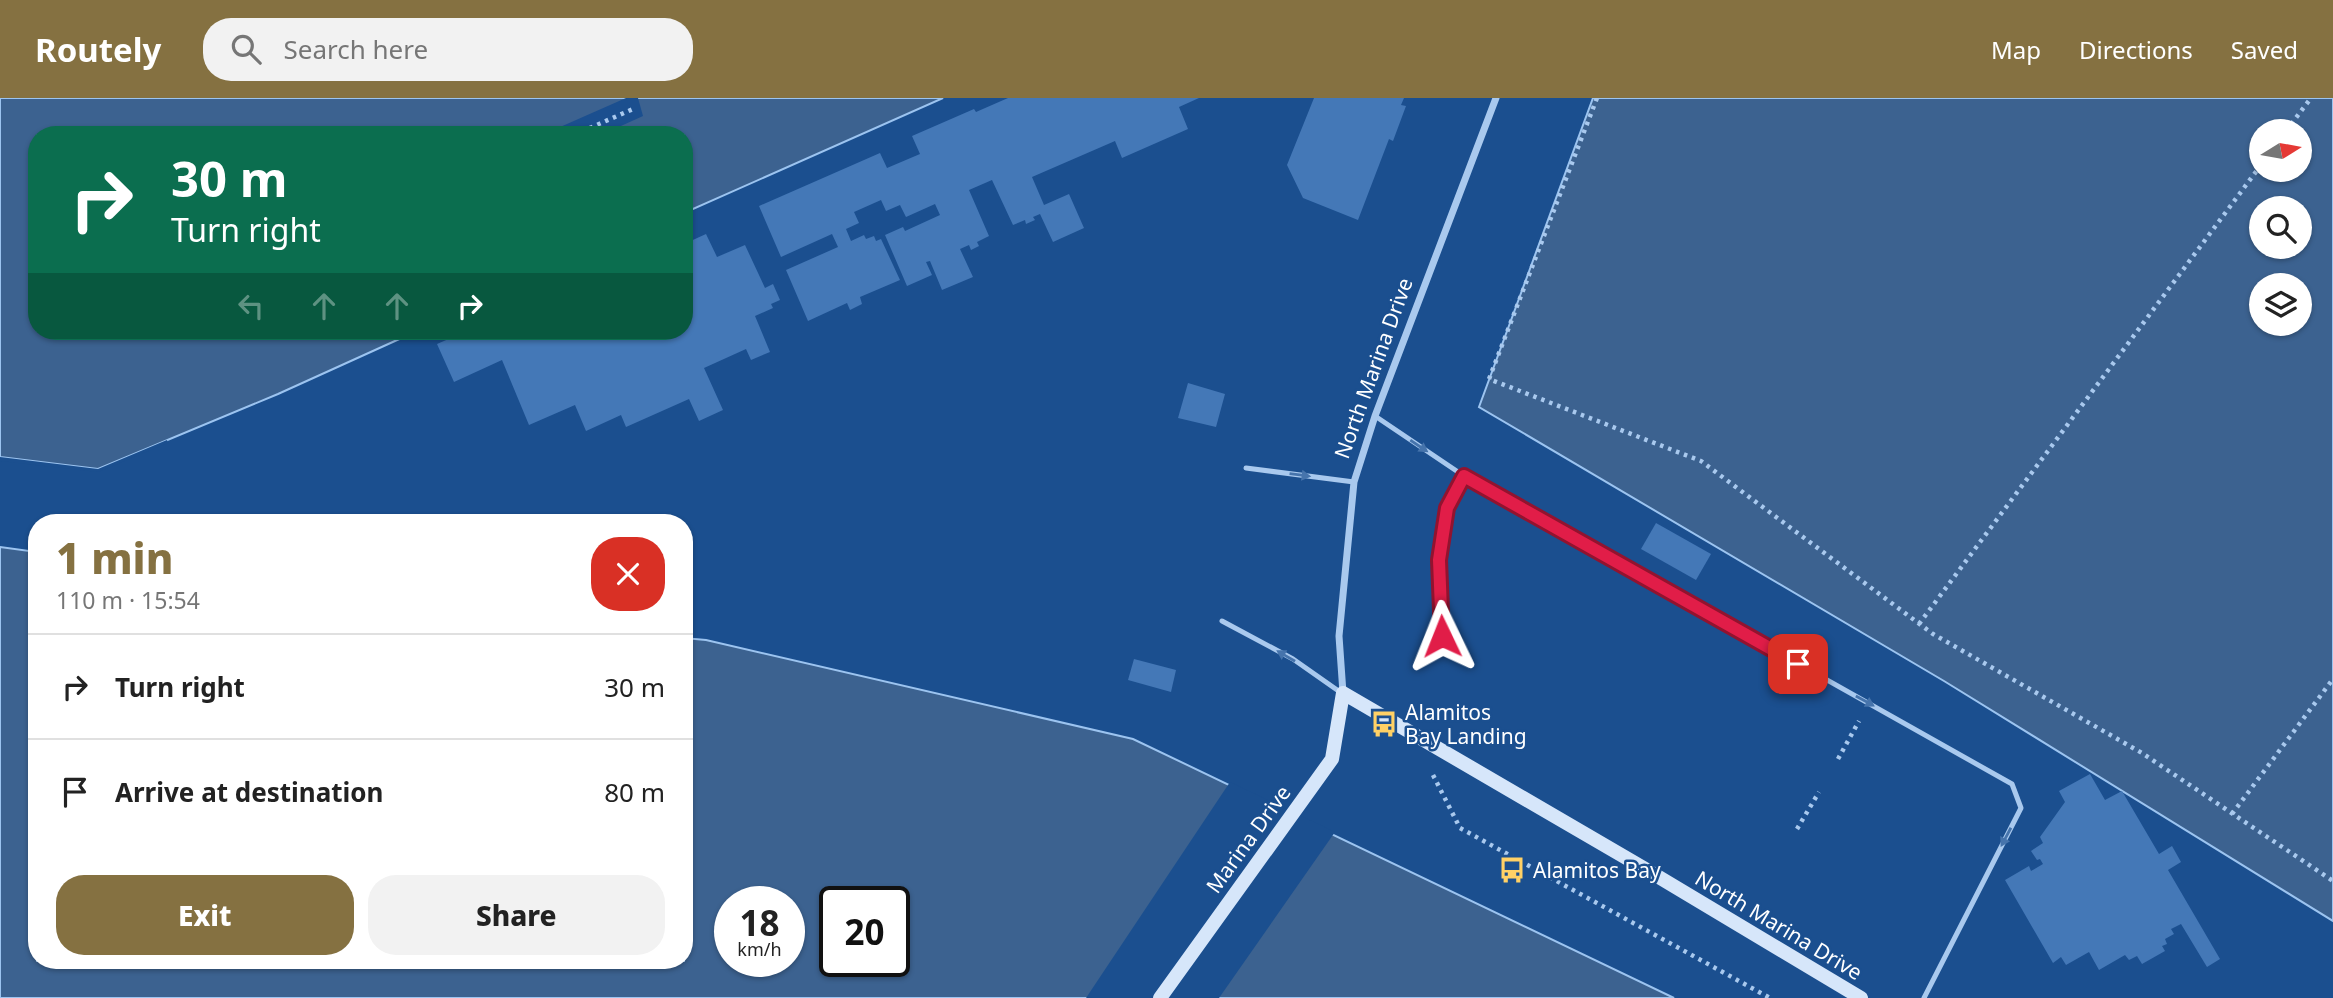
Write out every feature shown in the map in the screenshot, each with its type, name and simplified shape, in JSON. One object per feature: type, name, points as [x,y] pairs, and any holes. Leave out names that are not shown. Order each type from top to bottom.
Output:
[{"type":"main road","name":"North Marina Drive","points":[[1343,694],[1861,998]]},
{"type":"main road","name":"Marina Drive","points":[[1160,998],[1332,759],[1343,694]]},
{"type":"street","name":"North Marina Drive","points":[[1343,694],[1339,636],[1354,482],[1375,416],[1496,98]]},
{"type":"lane","points":[[1375,416],[1464,476],[2012,784],[2021,808],[1924,998]]},
{"type":"lane","points":[[1246,468],[1354,482]]},
{"type":"lane","points":[[1442,636],[1439,560],[1447,508],[1464,476]]},
{"type":"lane","points":[[1222,621],[1293,659],[1343,694]]},
{"type":"path","points":[[1597,98],[1489,379],[1701,461],[1933,634],[2142,753],[2333,881]]},
{"type":"path","points":[[2295,119],[2311,98]]},
{"type":"path","points":[[595,126],[633,109]]},
{"type":"path","points":[[1919,624],[2249,181]]},
{"type":"path","points":[[2232,814],[2333,679]]},
{"type":"path","points":[[1838,759],[1861,717]]},
{"type":"path","points":[[1415,736],[1460,828],[1770,998]]},
{"type":"path","points":[[1797,829],[1819,792]]},
{"type":"water","points":[[0,98],[943,98],[693,209],[693,126],[28,126],[28,340],[397,340],[278,394],[98,469],[0,457]]},
{"type":"water","points":[[1593,98],[2333,98],[2333,921],[1944,681],[1479,407]]},
{"type":"water","points":[[0,547],[28,551],[28,969],[693,969],[693,639],[1133,739],[1674,998],[0,998]]},
{"type":"pier","points":[[626,98],[638,98],[643,116],[621,126],[562,126]]},
{"type":"pier","points":[[167,440],[168,443],[98,472],[0,461],[0,457],[98,469]]},
{"type":"pier","points":[[1230,782],[1335,832],[1219,998],[1086,998]]},
{"type":"building","points":[[1008,98],[1199,98],[1179,107],[1188,129],[1122,158],[1115,141],[1032,177],[1044,205],[1069,194],[1084,228],[1053,242],[1040,214],[1026,224],[1025,220],[1013,225],[992,180],[969,190],[989,236],[977,242],[979,246],[971,250],[969,245],[960,249],[973,277],[942,290],[930,261],[926,262],[932,275],[907,286],[885,235],[903,227],[905,231],[940,215],[935,204],[906,217],[900,205],[886,211],[881,200],[854,212],[859,223],[846,229],[851,241],[864,235],[866,239],[874,236],[876,241],[881,239],[900,280],[860,297],[862,304],[850,310],[847,303],[808,321],[786,270],[838,247],[832,234],[781,257],[759,206],[880,153],[887,168],[920,154],[912,136],[974,109],[976,112]]},
{"type":"building","points":[[1314,98],[1404,98],[1401,105],[1406,106],[1393,141],[1389,139],[1358,220],[1303,198],[1287,165]]},
{"type":"building","points":[[706,234],[717,257],[745,245],[765,288],[773,284],[780,300],[771,304],[773,308],[755,316],[770,352],[751,360],[746,349],[704,368],[723,410],[699,421],[689,399],[626,427],[621,415],[586,431],[575,405],[529,425],[502,360],[454,382],[437,344],[446,340],[693,340],[693,240]]},
{"type":"building","points":[[1188,383],[1225,394],[1216,427],[1178,418]]},
{"type":"building","points":[[1656,523],[1711,554],[1696,580],[1641,549]]},
{"type":"building","points":[[1134,659],[1176,670],[1171,692],[1128,680]]},
{"type":"building","points":[[2090,774],[2105,800],[2122,791],[2159,854],[2172,846],[2181,862],[2168,870],[2220,959],[2207,967],[2181,924],[2171,929],[2174,934],[2165,939],[2167,944],[2162,946],[2165,951],[2142,964],[2137,956],[2129,960],[2125,955],[2099,970],[2089,952],[2066,965],[2061,957],[2053,963],[2005,880],[2029,866],[2031,871],[2043,864],[2031,851],[2043,843],[2040,837],[2065,802],[2059,791]]},
{"type":"place","name":"Alamitos Bay Landing","points":[[1384,724]]},
{"type":"place","name":"Alamitos Bay","points":[[1512,870]]},
{"type":"route","points":[[1442,636],[1439,560],[1447,508],[1464,476],[1798,664]]}]
